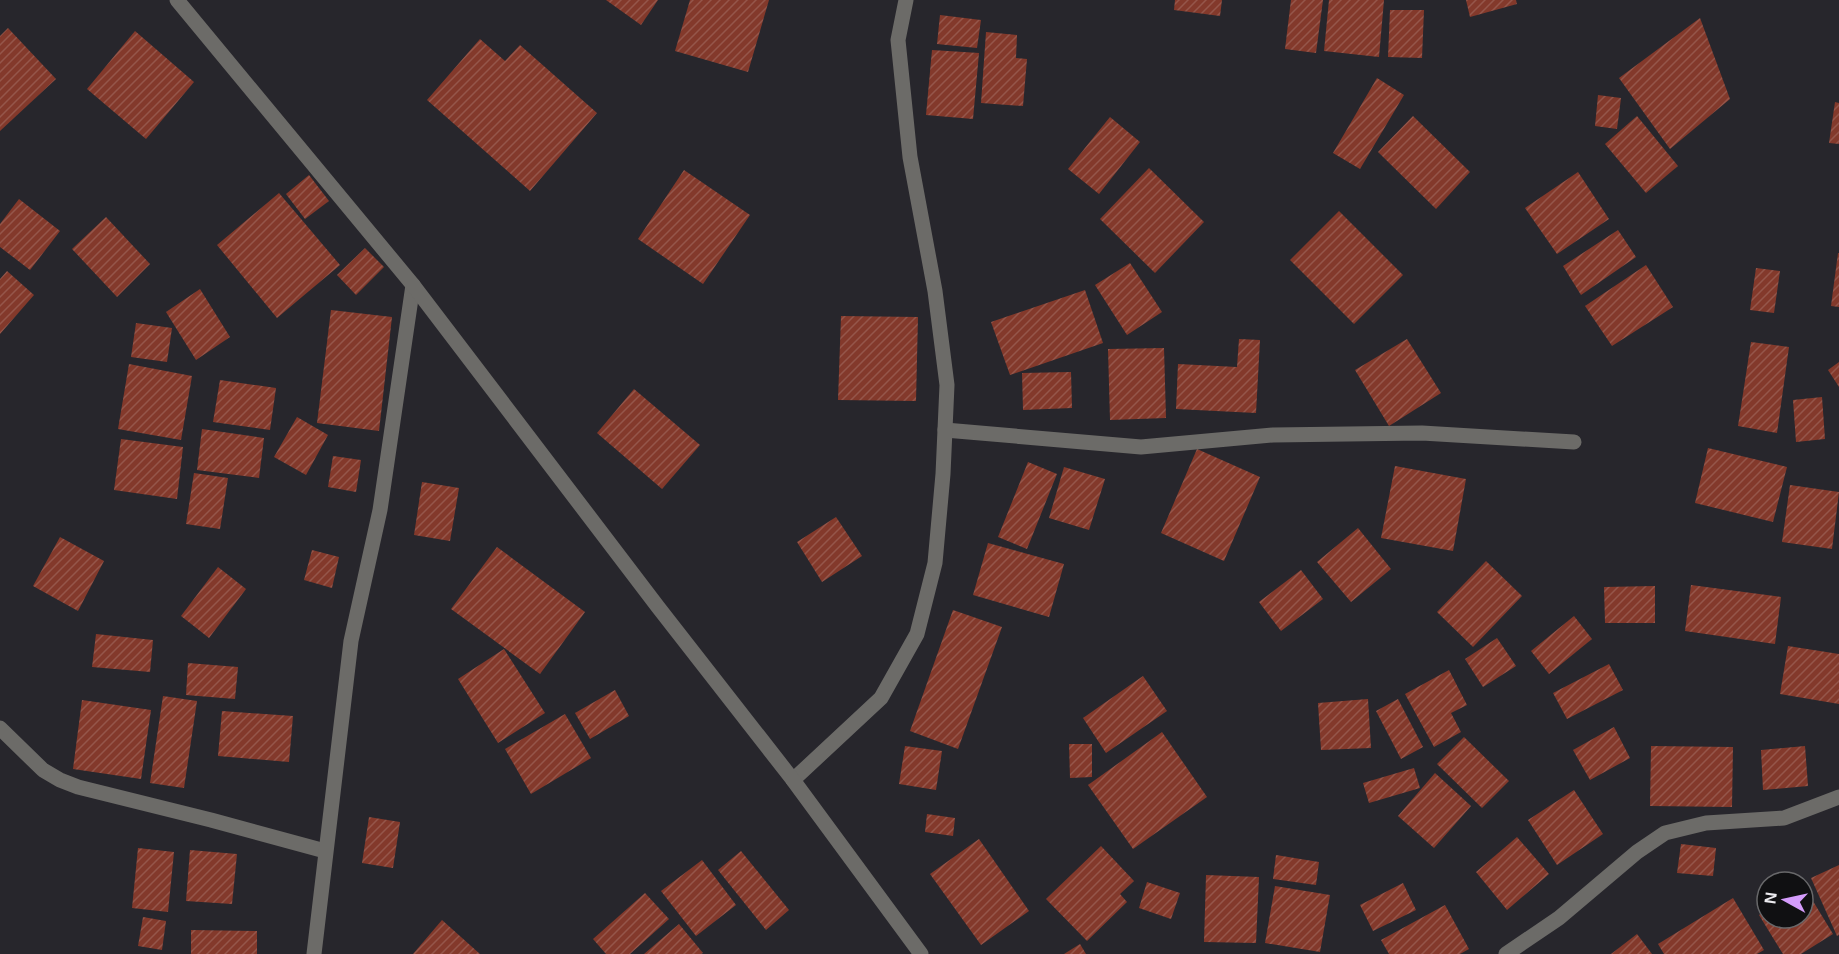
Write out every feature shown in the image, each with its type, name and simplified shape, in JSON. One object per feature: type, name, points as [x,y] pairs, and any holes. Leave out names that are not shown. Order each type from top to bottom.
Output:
[{"type":"street","points":[[177,0],[413,285],[793,780],[921,954]]},
{"type":"street","points":[[793,780],[881,698],[917,634],[935,563],[943,474],[946,385],[935,291],[910,156],[898,40],[906,0]]},
{"type":"street","points":[[314,954],[351,641],[380,510],[413,285]]},
{"type":"street","points":[[945,430],[1141,447],[1274,435],[1422,433],[1574,442]]},
{"type":"street","points":[[0,728],[43,770],[78,787],[326,851]]},
{"type":"street","points":[[1506,954],[1559,918],[1637,852],[1665,833],[1706,823],[1784,818],[1839,797]]},
{"type":"building","points":[[606,0],[658,0],[641,25]]},
{"type":"building","points":[[690,0],[769,0],[748,72],[675,51]]},
{"type":"building","points":[[1175,0],[1222,0],[1220,16],[1174,10]]},
{"type":"building","points":[[1291,0],[1323,0],[1316,53],[1285,49]]},
{"type":"building","points":[[1329,0],[1384,0],[1379,57],[1324,51]]},
{"type":"building","points":[[1466,0],[1516,0],[1517,4],[1470,17]]},
{"type":"building","points":[[1390,10],[1424,10],[1422,58],[1388,57]]},
{"type":"building","points":[[940,15],[981,20],[977,48],[937,44]]},
{"type":"building","points":[[1700,18],[1730,99],[1670,149],[1619,78]]},
{"type":"building","points":[[8,28],[56,79],[0,131],[0,36]]},
{"type":"building","points":[[135,31],[194,82],[146,139],[87,89]]},
{"type":"building","points":[[986,32],[1017,35],[1016,58],[1027,59],[1023,106],[981,103]]},
{"type":"building","points":[[480,39],[505,61],[520,45],[597,113],[530,191],[427,100]]},
{"type":"building","points":[[932,50],[979,53],[973,119],[926,115]]},
{"type":"building","points":[[1377,78],[1404,95],[1360,169],[1333,153]]},
{"type":"building","points":[[1598,95],[1621,98],[1617,129],[1595,126]]},
{"type":"building","points":[[1835,102],[1839,103],[1839,144],[1829,143]]},
{"type":"building","points":[[1413,116],[1470,172],[1436,209],[1378,152]]},
{"type":"building","points":[[1637,116],[1678,166],[1646,193],[1605,144]]},
{"type":"building","points":[[1110,117],[1140,142],[1099,194],[1068,169]]},
{"type":"building","points":[[1149,168],[1204,222],[1155,273],[1100,219]]},
{"type":"building","points":[[684,170],[750,215],[703,284],[638,239]]},
{"type":"building","points":[[1578,172],[1609,219],[1557,254],[1525,208]]},
{"type":"building","points":[[309,175],[329,201],[305,219],[286,194]]},
{"type":"building","points":[[279,193],[340,265],[277,318],[217,245]]},
{"type":"building","points":[[19,199],[60,231],[30,270],[0,247],[0,224]]},
{"type":"building","points":[[1339,211],[1403,275],[1354,324],[1290,260]]},
{"type":"building","points":[[106,217],[150,264],[117,297],[72,249]]},
{"type":"building","points":[[1618,230],[1636,257],[1581,295],[1563,266]]},
{"type":"building","points":[[365,248],[384,267],[356,295],[337,275]]},
{"type":"building","points":[[1839,253],[1839,307],[1831,306]]},
{"type":"building","points":[[1130,263],[1162,312],[1127,335],[1095,285]]},
{"type":"building","points":[[1646,265],[1673,307],[1612,346],[1585,306]]},
{"type":"building","points":[[1756,268],[1780,271],[1774,313],[1750,310]]},
{"type":"building","points":[[7,271],[34,295],[0,334],[0,279]]},
{"type":"building","points":[[200,289],[230,337],[196,360],[166,312]]},
{"type":"building","points":[[1085,290],[1103,343],[1010,375],[991,322]]},
{"type":"building","points":[[331,310],[392,317],[379,431],[317,423]]},
{"type":"building","points":[[841,316],[918,317],[916,401],[838,400]]},
{"type":"building","points":[[136,323],[172,328],[167,362],[131,357]]},
{"type":"building","points":[[1239,339],[1260,340],[1256,413],[1176,409],[1178,364],[1237,367]]},
{"type":"building","points":[[1407,339],[1441,393],[1389,426],[1355,370]]},
{"type":"building","points":[[1751,342],[1789,347],[1777,433],[1738,426]]},
{"type":"building","points":[[1164,348],[1166,418],[1110,420],[1108,349]]},
{"type":"building","points":[[1839,362],[1839,387],[1828,370]]},
{"type":"building","points":[[129,364],[192,376],[181,440],[118,429]]},
{"type":"building","points":[[1071,372],[1072,408],[1023,410],[1022,373]]},
{"type":"building","points":[[220,380],[276,388],[270,430],[213,422]]},
{"type":"building","points":[[634,389],[700,445],[662,489],[597,433]]},
{"type":"building","points":[[1822,397],[1825,439],[1796,442],[1793,400]]},
{"type":"building","points":[[297,417],[328,435],[306,475],[274,457]]},
{"type":"building","points":[[202,429],[264,438],[259,478],[197,470]]},
{"type":"building","points":[[121,439],[183,447],[177,499],[114,490]]},
{"type":"building","points":[[1708,448],[1787,467],[1773,522],[1695,503]]},
{"type":"building","points":[[1197,449],[1260,477],[1224,561],[1161,533]]},
{"type":"building","points":[[333,456],[361,460],[356,492],[328,487]]},
{"type":"building","points":[[1028,462],[1057,474],[1027,549],[998,537]]},
{"type":"building","points":[[1395,466],[1466,479],[1453,551],[1381,538]]},
{"type":"building","points":[[1064,467],[1105,479],[1089,530],[1049,518]]},
{"type":"building","points":[[194,473],[228,478],[220,529],[186,524]]},
{"type":"building","points":[[422,482],[459,488],[450,541],[414,535]]},
{"type":"building","points":[[1790,485],[1839,492],[1832,549],[1782,542]]},
{"type":"building","points":[[836,517],[862,556],[822,582],[797,542]]},
{"type":"building","points":[[1358,528],[1391,569],[1351,602],[1317,562]]},
{"type":"building","points":[[60,537],[104,561],[78,611],[33,586]]},
{"type":"building","points":[[988,543],[1064,564],[1049,617],[973,595]]},
{"type":"building","points":[[497,547],[585,612],[540,674],[451,609]]},
{"type":"building","points":[[312,550],[339,557],[332,588],[304,580]]},
{"type":"building","points":[[1486,561],[1522,596],[1473,647],[1437,612]]},
{"type":"building","points":[[218,567],[246,589],[209,638],[181,616]]},
{"type":"building","points":[[1301,570],[1323,599],[1281,631],[1259,602]]},
{"type":"building","points":[[1691,585],[1781,597],[1775,644],[1685,631]]},
{"type":"building","points":[[1655,586],[1655,623],[1605,623],[1604,587]]},
{"type":"building","points":[[953,610],[1002,627],[958,749],[910,731]]},
{"type":"building","points":[[1574,616],[1592,639],[1549,674],[1531,651]]},
{"type":"building","points":[[96,634],[153,640],[150,672],[92,667]]},
{"type":"building","points":[[1497,638],[1516,666],[1483,687],[1465,659]]},
{"type":"building","points":[[1788,646],[1839,654],[1839,704],[1780,694]]},
{"type":"building","points":[[504,649],[545,713],[498,743],[458,679]]},
{"type":"building","points":[[188,663],[238,667],[235,699],[186,695]]},
{"type":"building","points":[[1609,664],[1623,690],[1567,719],[1553,693]]},
{"type":"building","points":[[1449,670],[1467,705],[1451,713],[1461,732],[1434,747],[1405,694]]},
{"type":"building","points":[[1143,676],[1167,711],[1106,753],[1083,718]]},
{"type":"building","points":[[615,690],[629,716],[590,739],[575,713]]},
{"type":"building","points":[[163,696],[197,701],[184,788],[150,783]]},
{"type":"building","points":[[1368,699],[1371,748],[1321,750],[1318,703]]},
{"type":"building","points":[[1398,699],[1423,747],[1401,759],[1376,711]]},
{"type":"building","points":[[82,700],[151,710],[141,779],[73,769]]},
{"type":"building","points":[[222,711],[293,716],[289,762],[218,756]]},
{"type":"building","points":[[565,714],[591,758],[531,794],[505,749]]},
{"type":"building","points":[[1614,727],[1630,758],[1590,780],[1573,750]]},
{"type":"building","points":[[1162,732],[1207,797],[1133,849],[1088,785]]},
{"type":"building","points":[[1464,737],[1509,781],[1482,808],[1437,764]]},
{"type":"building","points":[[1069,744],[1092,744],[1092,777],[1070,778]]},
{"type":"building","points":[[905,746],[942,751],[936,790],[899,784]]},
{"type":"building","points":[[1651,746],[1733,747],[1732,807],[1650,806]]},
{"type":"building","points":[[1805,746],[1808,786],[1763,790],[1761,750]]},
{"type":"building","points":[[1414,768],[1420,788],[1369,803],[1363,783]]},
{"type":"building","points":[[1435,773],[1471,806],[1434,848],[1398,816]]},
{"type":"building","points":[[1574,790],[1603,834],[1557,865],[1528,820]]},
{"type":"building","points":[[927,814],[955,818],[953,836],[925,832]]},
{"type":"building","points":[[369,817],[400,822],[393,868],[362,863]]},
{"type":"building","points":[[1517,837],[1549,874],[1507,910],[1476,872]]},
{"type":"building","points":[[979,839],[1029,911],[981,945],[930,874]]},
{"type":"building","points":[[1681,844],[1716,848],[1713,876],[1677,873]]},
{"type":"building","points":[[1101,846],[1134,881],[1120,894],[1127,902],[1087,941],[1046,899]]},
{"type":"building","points":[[138,848],[174,852],[168,912],[132,908]]},
{"type":"building","points":[[190,850],[237,854],[232,904],[186,901]]},
{"type":"building","points":[[741,851],[789,910],[766,930],[718,870]]},
{"type":"building","points":[[1276,855],[1319,862],[1316,885],[1273,879]]},
{"type":"building","points":[[702,860],[736,905],[696,936],[661,891]]},
{"type":"building","points":[[1839,865],[1839,935],[1837,936],[1815,887],[1815,876]]},
{"type":"building","points":[[1206,875],[1259,877],[1256,943],[1204,942]]},
{"type":"building","points":[[1147,882],[1180,893],[1171,919],[1139,908]]},
{"type":"building","points":[[1403,883],[1416,910],[1373,931],[1360,905]]},
{"type":"building","points":[[1275,886],[1330,895],[1320,952],[1265,943]]},
{"type":"building","points":[[645,893],[669,919],[630,954],[606,954],[593,939]]},
{"type":"building","points":[[1733,898],[1764,950],[1757,954],[1664,954],[1658,944]]},
{"type":"building","points":[[1815,904],[1833,934],[1801,954],[1783,954],[1768,930],[1815,930]]},
{"type":"building","points":[[1445,905],[1469,949],[1460,954],[1389,954],[1381,940]]},
{"type":"building","points":[[143,917],[166,921],[162,950],[138,946]]},
{"type":"building","points":[[442,920],[480,954],[413,954]]},
{"type":"building","points":[[679,924],[703,953],[644,954]]},
{"type":"building","points":[[191,930],[257,931],[257,954],[191,954]]},
{"type":"building","points":[[1637,934],[1652,954],[1611,954]]},
{"type":"building","points":[[1080,944],[1086,954],[1064,954]]}]
